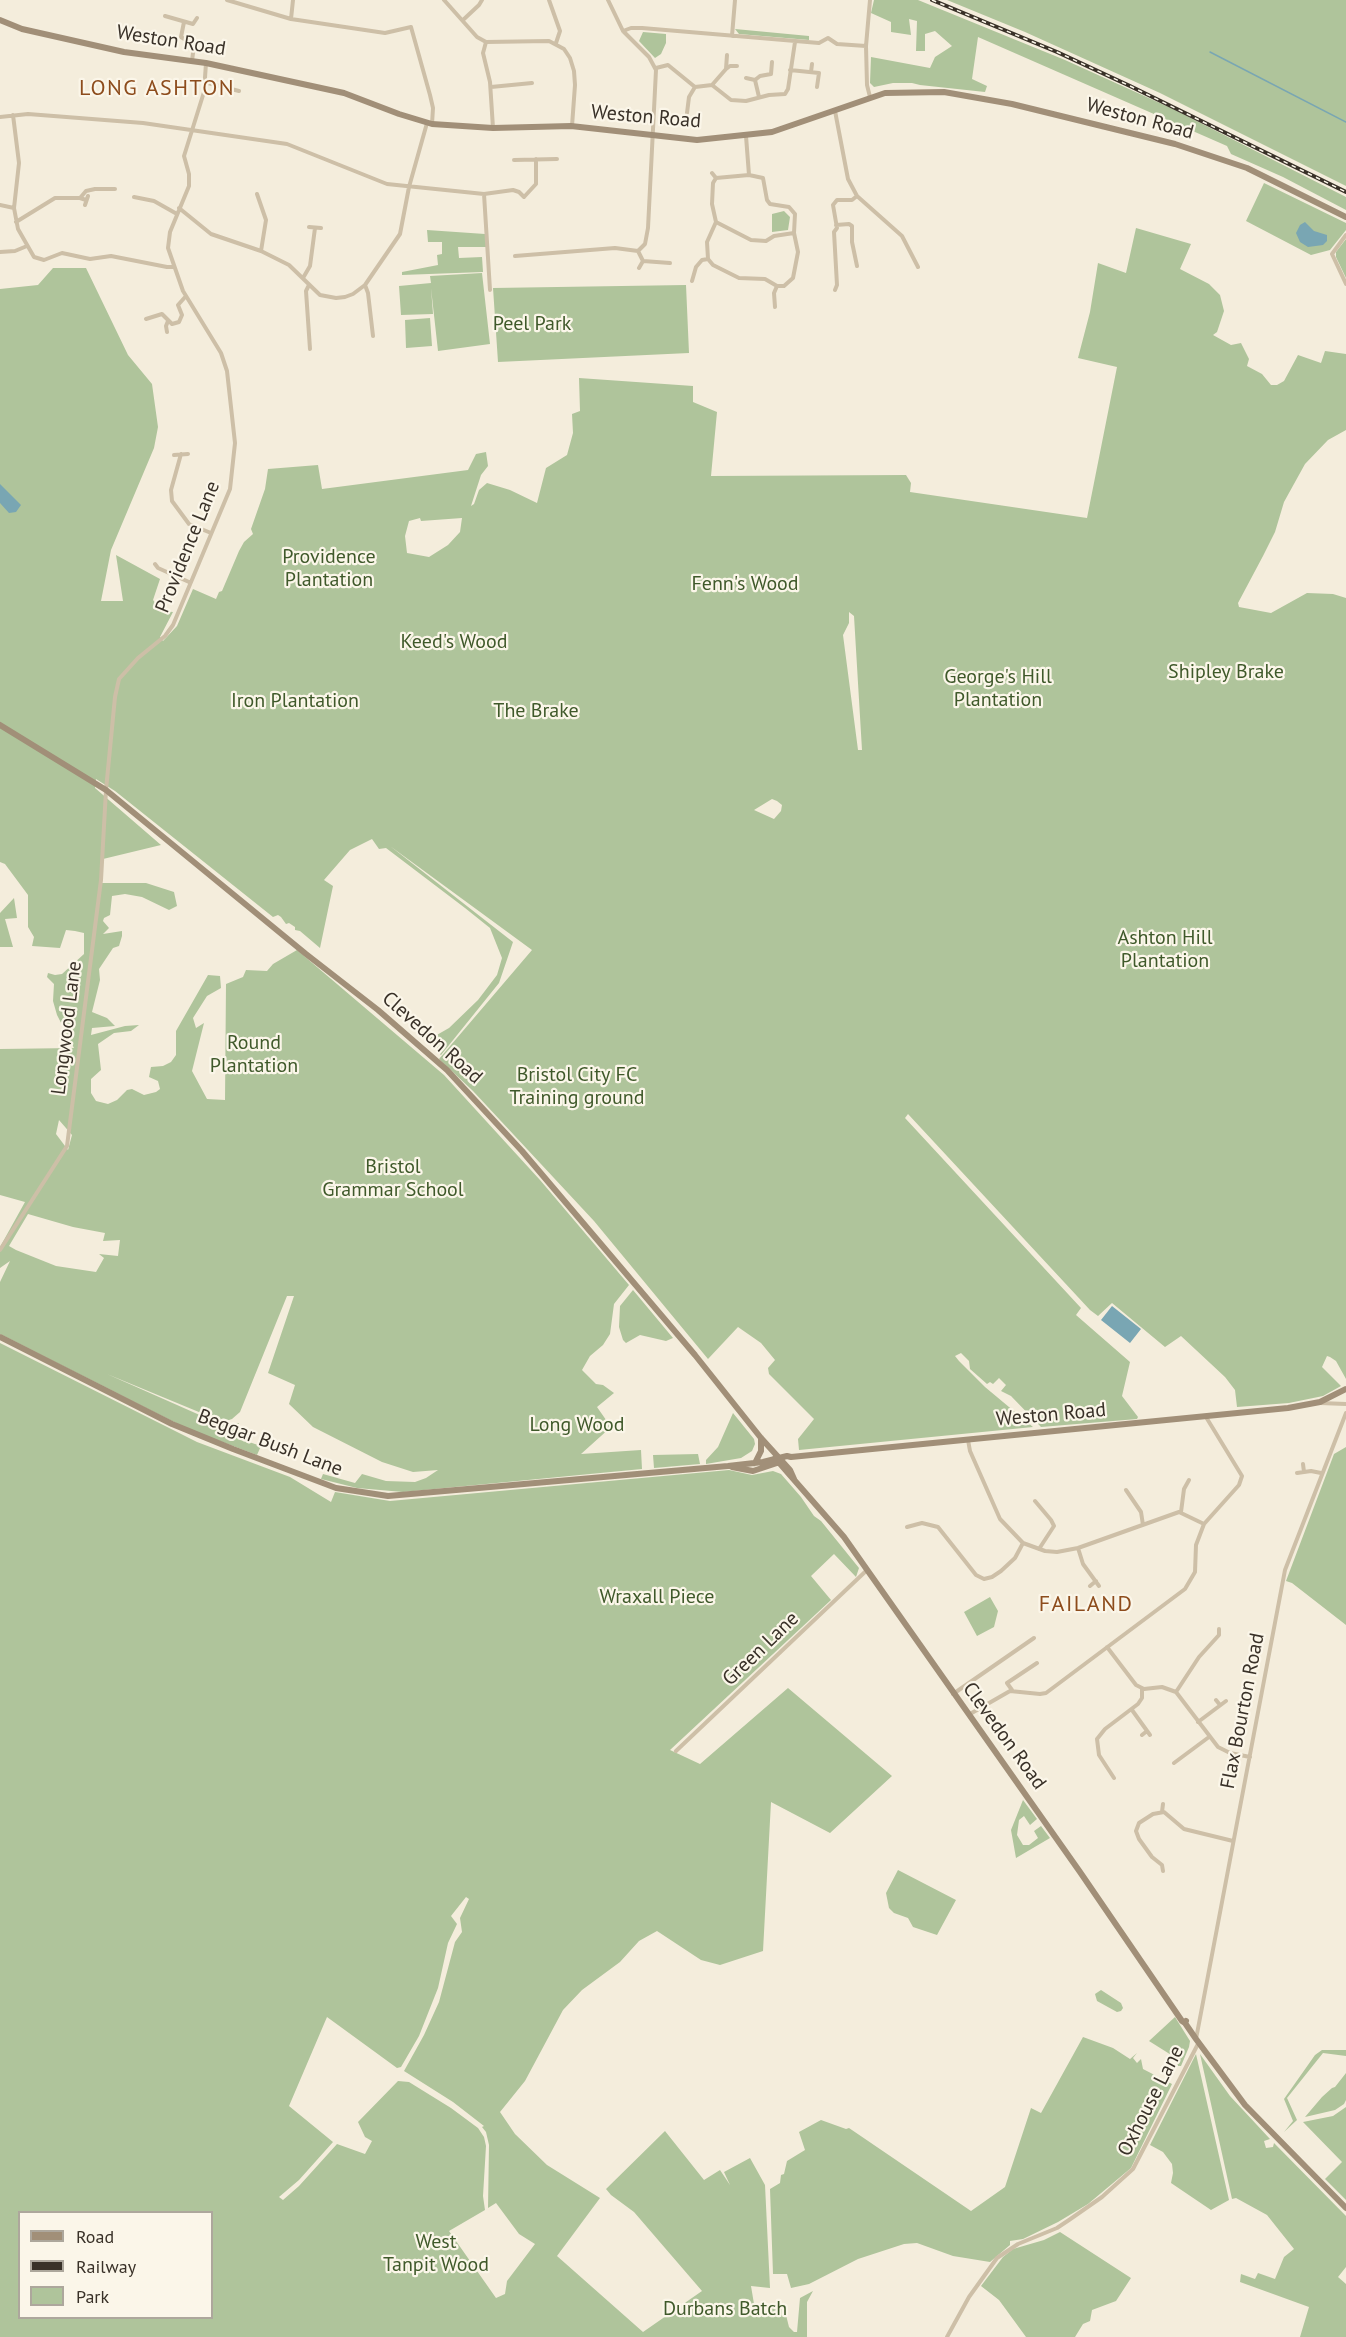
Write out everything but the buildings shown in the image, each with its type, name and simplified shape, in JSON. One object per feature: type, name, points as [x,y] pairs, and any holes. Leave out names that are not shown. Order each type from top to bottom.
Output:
[{"type":"main road","name":"Weston Road","points":[[0,20],[22,28],[124,52],[206,63],[353,96],[429,124],[493,128],[572,126],[698,140],[772,132],[870,97],[899,92],[944,92],[1012,104],[1141,134],[1247,168],[1346,217]]},
{"type":"main road","name":"Clevedon Road","points":[[0,725],[106,790],[378,1010],[447,1070],[522,1151],[695,1355],[840,1533],[1245,2105],[1346,2208]]},
{"type":"main road","name":"Beggar Bush Lane","points":[[0,1337],[172,1424],[336,1488],[387,1496],[779,1460]]},
{"type":"main road","name":"Weston Road","points":[[779,1460],[1288,1408],[1314,1403],[1346,1389]]},
{"type":"main road","points":[[755,1463],[761,1450],[761,1438]]},
{"type":"main road","name":"Beggar Bush Lane","points":[[728,1466],[753,1471],[779,1460]]},
{"type":"street","points":[[179,208],[211,234],[261,251],[289,265],[320,295],[336,298],[353,294],[365,285],[400,234],[409,187],[429,124],[431,102],[411,27],[385,33],[291,19],[227,0]]},
{"type":"street","points":[[291,19],[293,0]]},
{"type":"street","points":[[444,0],[477,37],[486,42],[549,41],[556,43],[567,53],[574,71],[572,126]]},
{"type":"street","points":[[463,20],[482,0]]},
{"type":"street","points":[[549,0],[560,31],[556,43]]},
{"type":"street","points":[[515,256],[615,249],[638,251],[645,244],[656,68],[649,57],[623,31],[608,0]]},
{"type":"street","points":[[732,36],[735,0]]},
{"type":"street","points":[[870,0],[866,45],[867,85],[870,97]]},
{"type":"street","points":[[165,16],[193,24],[197,18]]},
{"type":"street","points":[[184,22],[181,37],[194,45],[192,61]]},
{"type":"street","points":[[623,31],[642,28],[819,43],[828,38],[837,44],[866,45]]},
{"type":"street","points":[[486,42],[483,53],[491,87],[493,128]]},
{"type":"street","points":[[712,85],[731,100],[784,94],[788,89],[795,42]]},
{"type":"street","points":[[726,69],[727,55]]},
{"type":"street","points":[[755,80],[760,76],[771,74],[772,62]]},
{"type":"street","name":"Providence Lane","points":[[106,790],[115,697],[119,679],[138,658],[165,636],[173,625],[189,582],[230,489],[236,443],[224,358],[186,296],[169,255],[168,240],[189,186],[189,174],[184,156],[190,131],[200,106],[206,63]]},
{"type":"street","points":[[811,72],[812,64]]},
{"type":"street","points":[[656,68],[668,65],[695,87],[712,85],[726,69],[730,66],[737,66]]},
{"type":"street","points":[[790,70],[819,74],[818,87]]},
{"type":"street","points":[[746,78],[755,80]]},
{"type":"street","points":[[755,80],[759,97]]},
{"type":"street","points":[[204,82],[239,91]]},
{"type":"street","points":[[491,87],[532,83]]},
{"type":"street","points":[[687,113],[688,97],[695,87]]},
{"type":"street","points":[[835,111],[848,179],[857,196],[903,236],[918,267]]},
{"type":"street","points":[[0,117],[28,114],[143,123],[287,144],[377,182],[484,194],[513,190],[524,197]]},
{"type":"street","points":[[13,115],[19,163],[14,208],[16,222],[34,257],[40,260],[62,253],[94,259],[117,257],[174,267]]},
{"type":"street","points":[[746,136],[749,175]]},
{"type":"street","points":[[519,200],[536,184],[536,159]]},
{"type":"street","points":[[514,160],[557,159]]},
{"type":"street","points":[[712,173],[716,178]]},
{"type":"street","points":[[749,175],[764,178],[767,200],[770,204],[793,210],[796,218],[794,233],[798,252],[793,278],[786,285],[777,286],[765,279],[739,278],[713,265],[708,259],[707,242],[716,222],[712,188],[716,178],[749,175]]},
{"type":"street","points":[[80,198],[86,191],[108,186],[115,189]]},
{"type":"street","points":[[257,194],[257,201],[265,214],[266,226],[261,251]]},
{"type":"street","points":[[484,194],[490,290]]},
{"type":"street","points":[[134,196],[154,201],[177,214]]},
{"type":"street","points":[[836,290],[834,232],[836,225],[833,203],[840,200],[852,200],[857,196]]},
{"type":"street","points":[[16,222],[55,198],[80,198],[86,201]]},
{"type":"street","points":[[0,205],[14,208]]},
{"type":"street","points":[[716,222],[751,240],[766,241],[774,236],[794,233]]},
{"type":"street","points":[[836,225],[849,224],[852,226],[852,242],[857,266]]},
{"type":"street","points":[[309,227],[321,228]]},
{"type":"street","points":[[303,278],[310,266],[315,228]]},
{"type":"street","points":[[1346,235],[1332,254],[1346,284]]},
{"type":"street","points":[[0,252],[15,251],[27,246]]},
{"type":"street","points":[[638,251],[643,261]]},
{"type":"street","points":[[692,281],[696,267],[702,260],[708,259]]},
{"type":"street","points":[[643,261],[670,263]]},
{"type":"street","points":[[639,268],[643,261]]},
{"type":"street","points":[[663,270],[664,263]]},
{"type":"street","points":[[309,285],[306,291],[310,349]]},
{"type":"street","points":[[365,285],[373,336]]},
{"type":"street","points":[[776,307],[774,293],[777,286]]},
{"type":"street","points":[[146,319],[162,314],[172,324],[180,321],[182,315],[178,305],[186,296]]},
{"type":"street","points":[[154,316],[156,322]]},
{"type":"street","points":[[167,332],[168,321]]},
{"type":"street","points":[[303,342],[309,342]]},
{"type":"street","points":[[181,454],[171,490],[172,501],[189,524],[211,533]]},
{"type":"street","points":[[174,455],[188,454]]},
{"type":"street","points":[[155,564],[158,568],[189,582]]},
{"type":"street","name":"Longwood Lane","points":[[0,1250],[67,1146],[102,875],[106,790]]},
{"type":"street","name":"Weston Road","points":[[1314,1403],[1346,1404]]},
{"type":"street","name":"Flax Bourton Road","points":[[1196,2038],[1285,1570],[1346,1413]]},
{"type":"street","points":[[968,1715],[1012,1690],[1046,1693],[1187,1587],[1195,1572],[1196,1545],[1204,1524],[1240,1483],[1242,1476],[1206,1417]]},
{"type":"street","points":[[968,1440],[970,1451],[997,1513],[1006,1527],[1023,1542],[1039,1549],[1057,1552],[1078,1548],[1181,1512],[1204,1524]]},
{"type":"street","points":[[1303,1464],[1304,1472]]},
{"type":"street","points":[[1297,1473],[1321,1473]]},
{"type":"street","points":[[1181,1512],[1184,1489],[1189,1480]]},
{"type":"street","points":[[1126,1494],[1141,1512],[1143,1525]]},
{"type":"street","points":[[1035,1501],[1045,1509],[1054,1526],[1039,1549]]},
{"type":"street","points":[[907,1527],[913,1523],[928,1523],[938,1527],[976,1575],[984,1579],[1001,1571],[1018,1554],[1023,1542]]},
{"type":"street","points":[[1078,1548],[1083,1564],[1099,1586]]},
{"type":"street","name":"Green Lane","points":[[676,1751],[867,1570]]},
{"type":"street","points":[[1090,1586],[1095,1581]]},
{"type":"street","points":[[1176,1692],[1199,1657],[1219,1635],[1219,1629]]},
{"type":"street","points":[[953,1694],[1034,1638]]},
{"type":"street","points":[[1107,1647],[1134,1683],[1142,1689],[1162,1688],[1176,1692],[1209,1737],[1223,1750],[1250,1757]]},
{"type":"street","points":[[1012,1690],[1007,1683],[1037,1663]]},
{"type":"street","points":[[1110,1776],[1096,1748],[1097,1739],[1102,1731],[1132,1710],[1140,1701],[1142,1689]]},
{"type":"street","points":[[1216,1700],[1220,1705]]},
{"type":"street","points":[[1198,1722],[1226,1701]]},
{"type":"street","points":[[1132,1710],[1149,1733],[1142,1735]]},
{"type":"street","points":[[1174,1763],[1189,1755],[1209,1737]]},
{"type":"street","points":[[1162,1812],[1163,1804]]},
{"type":"street","points":[[1162,1812],[1184,1829],[1233,1841]]},
{"type":"street","points":[[1162,1812],[1153,1814],[1139,1823],[1136,1829],[1143,1845],[1164,1863],[1163,1871]]},
{"type":"street","name":"Oxhouse Lane","points":[[947,2337],[969,2297],[997,2258],[1018,2244],[1069,2220],[1102,2197],[1133,2169],[1196,2038]]},
{"type":"green space","points":[[874,0],[918,0],[1065,60],[1173,109],[1346,197],[1346,210],[1283,177],[1231,154],[1227,146],[978,37],[972,79],[987,86],[985,92],[912,83],[893,83],[874,87],[870,83],[871,57],[930,68],[935,57],[952,46],[935,31],[925,34],[925,51],[916,51],[917,21],[909,19],[911,35],[891,32],[891,22],[871,13]]},
{"type":"green space","points":[[947,0],[1346,0],[1346,186],[1160,93],[1025,32]]},
{"type":"green space","points":[[735,29],[809,36],[809,40],[739,34]]},
{"type":"green space","points":[[643,32],[666,34],[666,43],[661,54],[655,58],[639,41]]},
{"type":"green space","points":[[1264,183],[1346,223],[1346,230],[1330,250],[1311,255],[1246,221]]},
{"type":"green space","points":[[784,211],[790,217],[788,230],[772,232],[772,214]]},
{"type":"green space","points":[[1136,228],[1191,244],[1180,269],[1209,284],[1220,295],[1224,311],[1217,332],[1213,335],[1231,345],[1241,343],[1249,359],[1247,366],[1262,374],[1271,385],[1284,381],[1298,355],[1321,363],[1325,351],[1346,354],[1346,430],[1328,440],[1305,464],[1284,502],[1275,532],[1238,603],[1239,607],[1271,613],[1307,593],[1333,594],[1346,598],[1346,1379],[1336,1361],[1330,1357],[1327,1356],[1322,1367],[1341,1386],[1323,1396],[1289,1403],[1237,1407],[1235,1390],[1225,1377],[1181,1336],[1165,1347],[1112,1303],[1098,1316],[1090,1310],[908,1114],[905,1118],[1081,1308],[1076,1315],[1130,1362],[1122,1396],[1138,1417],[1137,1419],[1041,1427],[1011,1396],[1001,1391],[1006,1385],[999,1378],[993,1384],[990,1382],[987,1384],[970,1369],[969,1361],[961,1353],[955,1356],[959,1361],[985,1387],[1033,1427],[799,1450],[798,1439],[814,1419],[769,1374],[768,1368],[775,1360],[761,1343],[738,1327],[708,1359],[594,1221],[473,1091],[439,1059],[532,950],[390,846],[513,942],[499,983],[441,1055],[428,1038],[449,1028],[478,1000],[497,975],[502,958],[490,928],[465,908],[386,848],[379,849],[372,839],[350,850],[324,880],[333,886],[320,948],[300,931],[295,930],[295,927],[289,923],[286,924],[278,915],[273,917],[115,791],[96,779],[95,788],[161,845],[103,859],[101,883],[146,883],[174,892],[177,906],[169,910],[142,897],[125,894],[112,896],[110,915],[103,921],[109,928],[103,934],[122,931],[122,936],[119,946],[113,948],[99,969],[100,980],[92,1012],[107,1018],[115,1026],[92,1028],[91,1035],[125,1026],[139,1025],[131,1031],[114,1033],[98,1044],[101,1070],[91,1079],[91,1093],[96,1101],[108,1104],[117,1100],[127,1090],[132,1089],[144,1095],[160,1089],[158,1081],[149,1077],[151,1067],[163,1066],[171,1062],[176,1055],[176,1031],[208,975],[220,976],[221,988],[207,996],[193,1018],[196,1028],[204,1023],[192,1071],[207,1099],[225,1100],[226,984],[243,977],[246,970],[267,971],[273,964],[297,950],[444,1075],[540,1180],[629,1285],[614,1304],[610,1334],[603,1345],[590,1356],[582,1370],[596,1384],[603,1385],[614,1393],[597,1407],[611,1427],[581,1454],[641,1450],[642,1469],[403,1492],[357,1488],[321,1479],[323,1474],[355,1483],[362,1474],[386,1481],[415,1482],[438,1470],[413,1472],[382,1462],[313,1427],[289,1404],[295,1385],[268,1373],[294,1296],[287,1296],[240,1412],[232,1419],[223,1422],[107,1374],[220,1424],[239,1423],[234,1437],[261,1446],[257,1455],[188,1429],[0,1334],[0,1282],[10,1261],[0,1268],[0,1247],[25,1202],[0,1195],[0,1049],[74,1048],[57,1015],[53,1001],[54,984],[47,977],[48,973],[62,974],[84,954],[84,933],[66,930],[60,948],[32,946],[34,937],[28,927],[28,895],[5,864],[0,862],[0,289],[38,285],[53,268],[86,268],[128,355],[152,384],[158,427],[154,448],[111,550],[101,601],[123,601],[116,555],[160,579],[153,600],[162,611],[173,612],[160,637],[163,641],[177,626],[193,589],[216,599],[222,591],[239,551],[244,542],[253,534],[251,529],[265,489],[268,469],[318,465],[322,489],[468,470],[476,454],[486,452],[488,466],[481,475],[471,506],[479,490],[487,483],[510,490],[537,503],[546,468],[567,455],[573,433],[572,414],[580,411],[579,378],[693,386],[693,402],[717,412],[711,476],[906,475],[911,483],[910,492],[1087,518],[1117,367],[1078,358],[1090,312],[1098,263],[1126,273]],"holes":[[[420,518],[421,521],[462,518],[460,532],[448,545],[429,557],[407,553],[405,536],[409,521]],[[849,612],[854,616],[862,750],[858,750],[843,635],[849,623]],[[772,799],[782,805],[781,811],[774,819],[754,810]],[[59,1120],[72,1135],[68,1150],[56,1134]],[[28,1214],[73,1227],[105,1233],[103,1241],[120,1240],[118,1256],[99,1254],[104,1258],[96,1272],[56,1266],[9,1246]]]},
{"type":"green space","points":[[427,230],[485,234],[487,247],[458,247],[459,258],[482,257],[483,272],[402,275],[402,272],[438,265],[437,255],[442,254],[442,242],[428,242]]},
{"type":"green space","points":[[1346,239],[1346,278],[1336,252]]},
{"type":"green space","points":[[482,273],[490,344],[438,351],[431,288],[433,314],[401,315],[399,286],[431,283],[430,276]]},
{"type":"green space","name":"Peel Park","points":[[686,285],[689,353],[498,362],[493,288]]},
{"type":"green space","points":[[430,318],[432,346],[406,348],[405,320]]},
{"type":"green space","points":[[14,898],[17,918],[5,919],[13,947],[0,947],[0,913]]},
{"type":"green space","points":[[633,1290],[673,1338],[666,1341],[640,1335],[626,1343],[623,1340],[619,1327],[620,1306]]},
{"type":"green space","points":[[0,1343],[197,1442],[290,1477],[331,1502],[335,1492],[390,1501],[729,1470],[752,1475],[773,1471],[781,1474],[814,1516],[821,1521],[859,1568],[856,1577],[834,1554],[811,1576],[831,1600],[670,1750],[700,1764],[788,1688],[892,1776],[830,1833],[771,1802],[763,1951],[720,1965],[701,1960],[657,1931],[639,1941],[620,1962],[582,1990],[563,2010],[525,2081],[500,2112],[515,2134],[547,2165],[600,2198],[557,2256],[643,2332],[702,2291],[634,2212],[606,2189],[665,2131],[704,2180],[720,2170],[730,2185],[724,2172],[750,2158],[765,2185],[770,2288],[751,2286],[754,2304],[760,2305],[766,2311],[773,2305],[779,2305],[786,2315],[789,2327],[797,2332],[800,2298],[813,2291],[807,2302],[807,2337],[0,2337]],"holes":[[[466,1897],[469,1899],[460,1918],[462,1932],[455,1942],[439,2002],[404,2071],[453,2102],[484,2126],[482,2127],[486,2132],[489,2145],[488,2208],[496,2203],[519,2234],[535,2244],[507,2281],[505,2294],[496,2298],[449,2231],[485,2210],[483,2196],[486,2146],[484,2137],[478,2128],[451,2108],[409,2082],[398,2081],[358,2122],[365,2137],[372,2141],[365,2154],[337,2144],[299,2186],[283,2200],[279,2197],[299,2180],[333,2142],[289,2106],[327,2017],[397,2068],[401,2067],[419,2036],[438,1988],[448,1943],[457,1924],[451,1916]]]},
{"type":"green space","points":[[733,1413],[754,1439],[755,1444],[752,1451],[741,1458],[706,1464],[706,1460],[718,1447]]},
{"type":"green space","points":[[1346,1447],[1346,1625],[1292,1583],[1286,1581],[1334,1454]]},
{"type":"green space","points":[[698,1454],[700,1464],[654,1468],[653,1455]]},
{"type":"green space","points":[[990,1597],[998,1611],[994,1627],[977,1636],[964,1612]]},
{"type":"green space","points":[[1023,1800],[1037,1819],[1030,1825],[1024,1816],[1019,1820],[1017,1835],[1023,1845],[1029,1845],[1038,1838],[1034,1831],[1041,1826],[1050,1838],[1016,1858],[1011,1830]]},
{"type":"green space","points":[[898,1870],[956,1900],[937,1935],[913,1927],[908,1918],[894,1913],[889,1908],[886,1893]]},
{"type":"green space","points":[[1101,1990],[1121,2003],[1123,2008],[1121,2011],[1117,2012],[1097,2001],[1095,1994]]},
{"type":"green space","points":[[1175,2017],[1190,2041],[1181,2066],[1178,2066],[1176,2058],[1149,2041]]},
{"type":"green space","points":[[1083,2037],[1113,2048],[1130,2059],[1137,2053],[1133,2058],[1137,2063],[1141,2059],[1143,2069],[1172,2084],[1131,2168],[1088,2204],[1023,2239],[1010,2241],[1010,2245],[990,2262],[953,2256],[917,2243],[904,2244],[858,2259],[809,2284],[791,2288],[787,2274],[773,2274],[770,2189],[780,2183],[787,2161],[805,2150],[799,2132],[821,2120],[849,2128],[971,2211],[1005,2187],[1031,2108],[1041,2113]]},
{"type":"green space","points":[[1322,2050],[1346,2050],[1346,2056],[1323,2053],[1287,2098],[1297,2120],[1284,2132],[1293,2121],[1284,2099],[1315,2055]]},
{"type":"green space","points":[[1196,2054],[1229,2200],[1211,2210],[1171,2183],[1172,2164],[1163,2152],[1150,2145]]},
{"type":"green space","points":[[1200,2054],[1230,2096],[1270,2139],[1264,2141],[1266,2148],[1273,2147],[1274,2143],[1346,2216],[1346,2267],[1338,2277],[1346,2284],[1346,2337],[1300,2337],[1309,2307],[1240,2282],[1241,2274],[1255,2279],[1258,2273],[1275,2279],[1284,2257],[1294,2249],[1267,2215],[1236,2198],[1232,2199]]},
{"type":"green space","points":[[1346,2073],[1344,2104],[1335,2110],[1305,2117],[1322,2097],[1335,2087]]},
{"type":"green space","points":[[1346,2107],[1346,2200],[1325,2179],[1342,2162],[1303,2122],[1333,2116]]},
{"type":"green space","points":[[1060,2232],[1131,2278],[1116,2301],[1092,2310],[1090,2321],[1083,2324],[1075,2337],[1026,2337],[999,2300],[981,2286],[1003,2257],[1013,2249],[1044,2240]]},
{"type":"water","points":[[1305,222],[1314,231],[1327,235],[1327,241],[1323,245],[1308,247],[1300,242],[1296,233],[1300,225]]},
{"type":"water","points":[[0,484],[21,505],[16,512],[9,513],[0,503]]},
{"type":"water","points":[[1112,1306],[1141,1329],[1130,1343],[1101,1320]]},
{"type":"waterway","points":[[1210,52],[1346,122]]},
{"type":"railway","points":[[932,0],[1057,52],[1346,192]]},
{"type":"district","name":"LONG ASHTON","points":[[157,89]]},
{"type":"district","name":"FAILAND","points":[[1086,1605]]},
{"type":"park label","name":"Providence Plantation","points":[[329,568]]},
{"type":"park label","name":"Fenn's Wood","points":[[745,584]]},
{"type":"park label","name":"Keed's Wood","points":[[454,642]]},
{"type":"park label","name":"Shipley Brake","points":[[1226,672]]},
{"type":"park label","name":"George's Hill Plantation","points":[[998,688]]},
{"type":"park label","name":"Iron Plantation","points":[[295,701]]},
{"type":"park label","name":"The Brake","points":[[536,711]]},
{"type":"park label","name":"Ashton Hill Plantation","points":[[1165,950]]},
{"type":"park label","name":"Round Plantation","points":[[254,1054]]},
{"type":"park label","name":"Bristol City FC Training ground","points":[[577,1086]]},
{"type":"park label","name":"Bristol Grammar School","points":[[393,1178]]},
{"type":"park label","name":"Long Wood","points":[[577,1425]]},
{"type":"park label","name":"Wraxall Piece","points":[[657,1597]]},
{"type":"park label","name":"West Tanpit Wood","points":[[436,2254]]},
{"type":"park label","name":"Durbans Batch","points":[[725,2309]]}]
